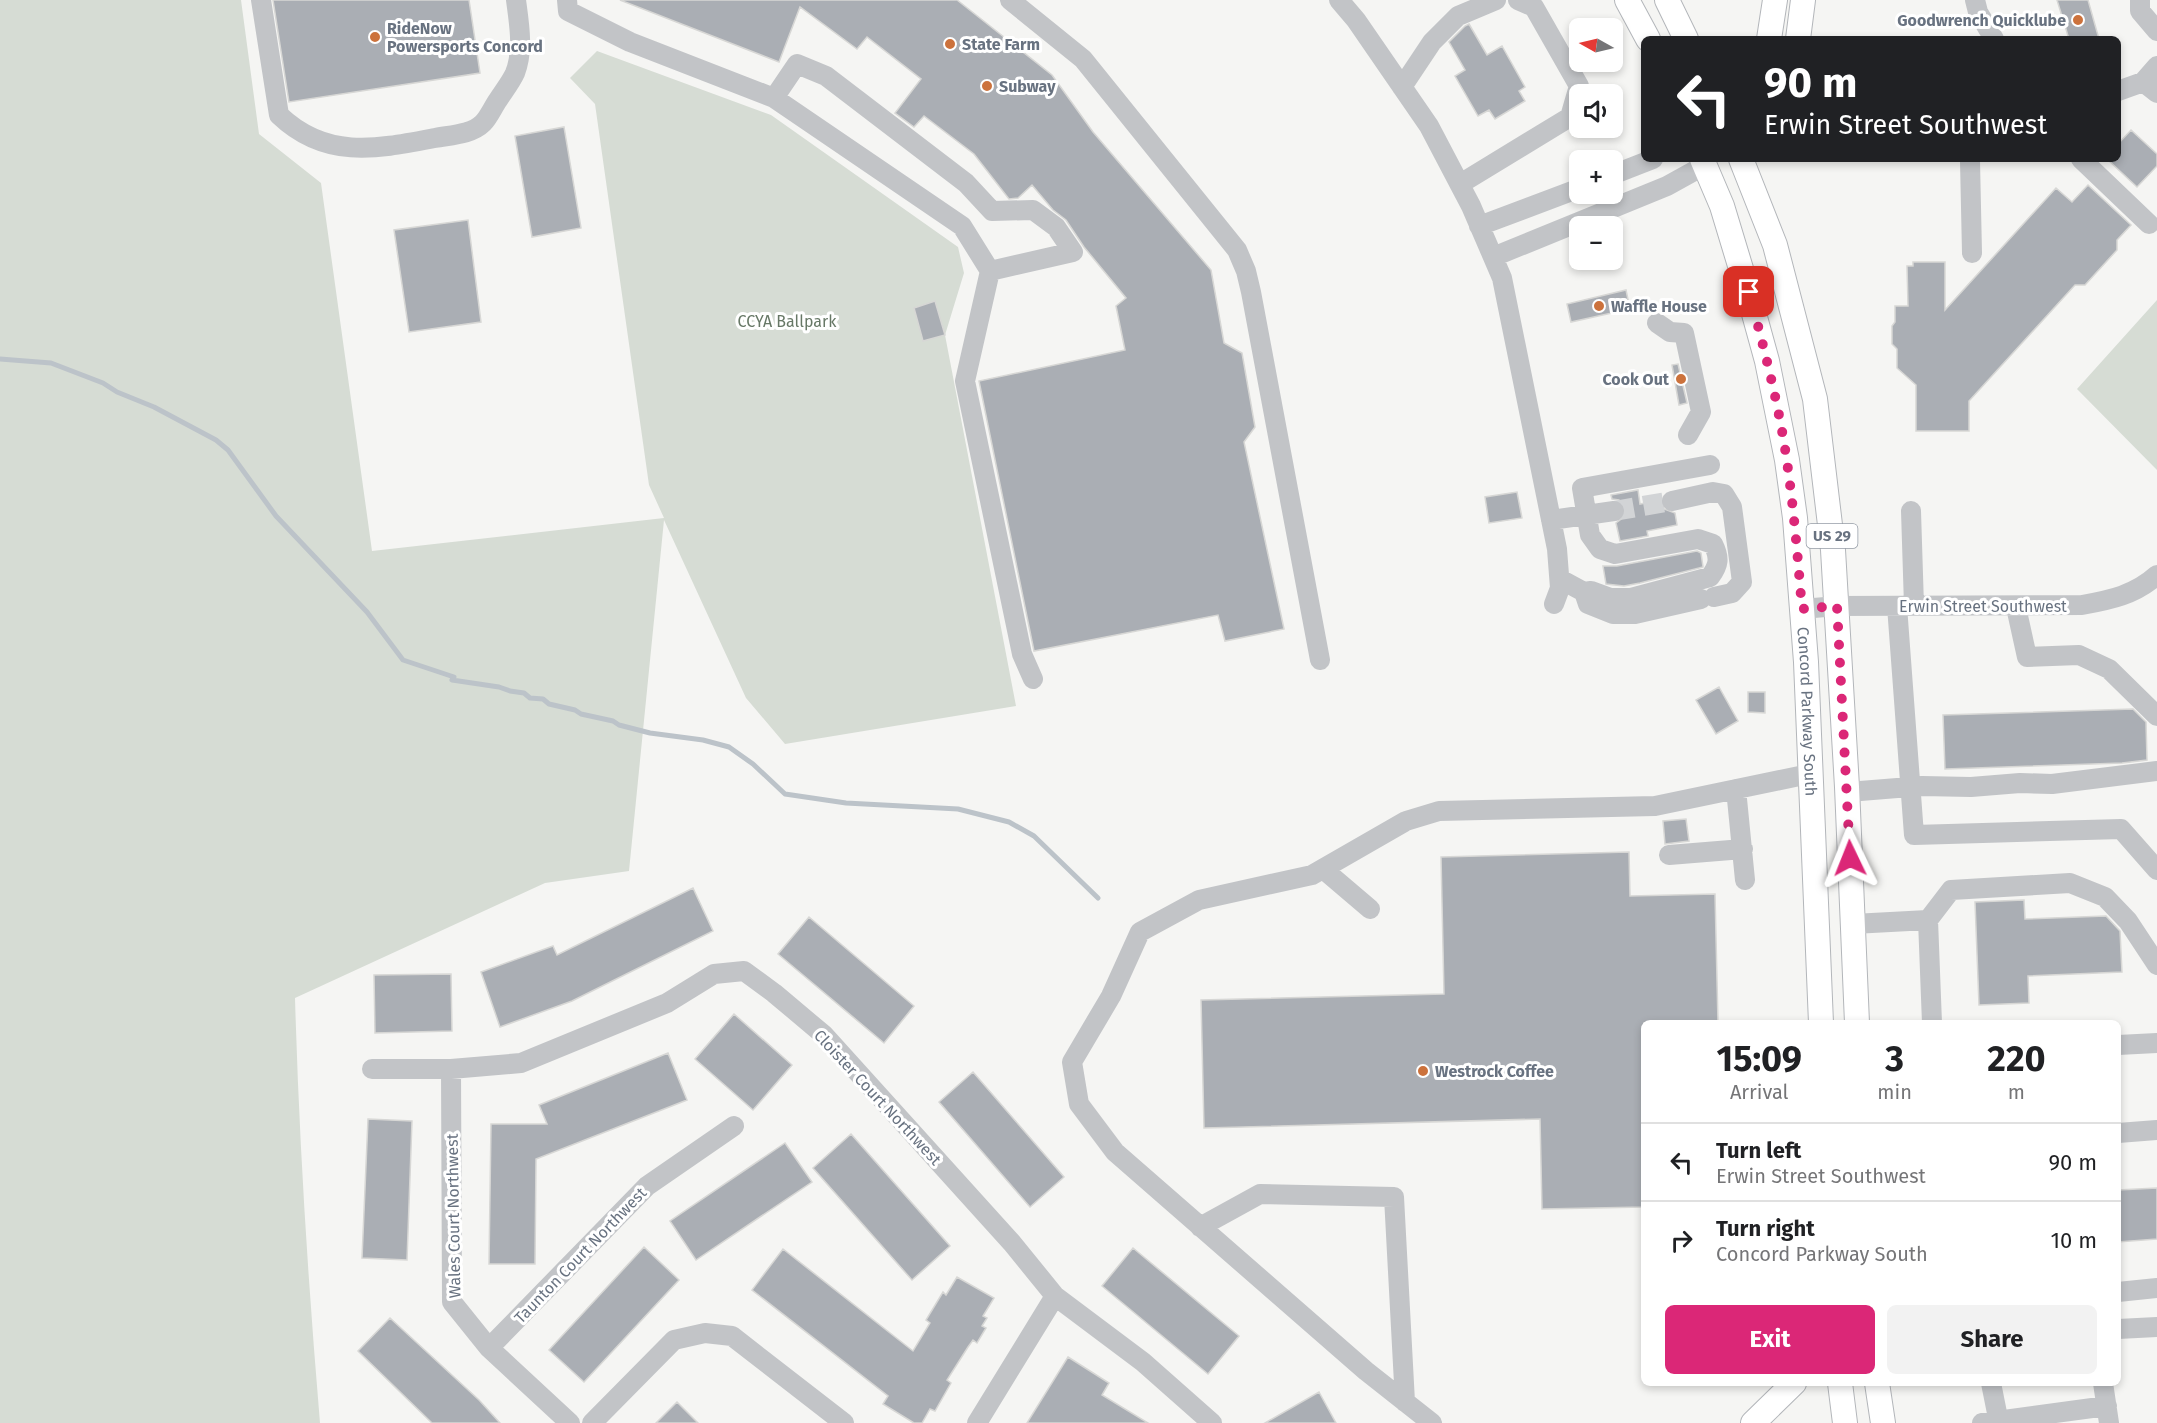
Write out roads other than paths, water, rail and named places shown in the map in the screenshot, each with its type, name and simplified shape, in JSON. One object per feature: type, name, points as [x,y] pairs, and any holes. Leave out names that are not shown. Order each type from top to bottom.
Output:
[{"type":"main road","points":[[1627,0],[1646,36]]},
{"type":"main road","points":[[1667,0],[1685,36]]},
{"type":"main road","points":[[1769,36],[1775,0]]},
{"type":"main road","points":[[1798,36],[1803,0]]},
{"type":"main road","name":"Concord Parkway South","points":[[1707,162],[1767,361],[1787,460],[1795,518],[1806,662],[1821,1020]]},
{"type":"main road","name":"US 29","points":[[1742,162],[1775,245],[1815,399],[1833,550],[1837,606],[1848,792],[1857,1020]]},
{"type":"main road","points":[[1753,1423],[1791,1386]]},
{"type":"main road","points":[[1840,1386],[1845,1423]]},
{"type":"main road","points":[[1877,1386],[1882,1423]]},
{"type":"street","points":[[261,0],[279,116],[306,137],[326,144],[356,149],[391,147],[471,131],[483,123],[515,74],[519,56],[516,0]]},
{"type":"street","points":[[567,0],[568,11],[630,42],[774,98],[962,226],[990,271],[965,381],[1022,654],[1033,679]]},
{"type":"street","points":[[1010,0],[1083,59],[1237,250],[1246,271],[1251,292],[1320,660]]},
{"type":"street","points":[[1339,0],[1429,126],[1460,184],[1502,278],[1551,520],[1560,579],[1560,588],[1554,604]]},
{"type":"street","points":[[1402,87],[1432,42],[1458,16],[1496,0]]},
{"type":"street","points":[[1460,184],[1570,117],[1579,86],[1534,7],[1518,0]]},
{"type":"street","points":[[1975,0],[1978,12],[1992,36]]},
{"type":"street","points":[[2140,0],[2140,11],[2157,31]]},
{"type":"street","points":[[774,98],[797,64],[826,76],[966,183],[992,211],[1033,210],[1056,227],[1073,252],[990,271]]},
{"type":"street","points":[[2121,91],[2150,87],[2157,66]]},
{"type":"street","points":[[1623,171],[1645,162]]},
{"type":"street","points":[[1493,257],[1667,186],[1705,162]]},
{"type":"street","points":[[1970,162],[1972,253]]},
{"type":"street","points":[[2084,162],[2149,224]]},
{"type":"street","points":[[1479,226],[1569,192]]},
{"type":"street","points":[[1657,323],[1670,332],[1684,333],[1701,412],[1688,435]]},
{"type":"street","points":[[1560,579],[1584,592],[1591,591],[1610,598],[1631,598],[1710,578],[1718,566],[1719,555],[1713,544],[1698,539],[1615,554],[1600,549],[1590,535],[1582,488],[1710,465]]},
{"type":"street","points":[[1584,592],[1588,604],[1613,614],[1635,614],[1732,593],[1742,582],[1731,507],[1724,495],[1713,492],[1672,501]]},
{"type":"street","points":[[1551,520],[1614,511]]},
{"type":"street","points":[[1911,511],[1906,606],[1914,835],[2121,829],[2157,870]]},
{"type":"street","name":"Erwin Street Southwest","points":[[1802,609],[1837,606],[2082,605],[2117,599],[2151,580],[2157,574]]},
{"type":"street","points":[[2016,606],[2027,657],[2079,656],[2109,669],[2157,716]]},
{"type":"street","points":[[1848,792],[1911,787],[2052,784],[2157,771]]},
{"type":"street","points":[[1432,1423],[1366,1371],[1115,1152],[1079,1104],[1072,1062],[1111,996],[1140,932],[1199,900],[1312,875],[1406,821],[1439,811],[1655,806],[1809,774]]},
{"type":"street","points":[[1736,789],[1745,880]]},
{"type":"street","points":[[1669,855],[1743,849]]},
{"type":"street","points":[[1323,868],[1370,909]]},
{"type":"street","points":[[1932,1020],[1928,920],[1951,890],[2070,883],[2105,897],[2128,921],[2157,965]]},
{"type":"street","points":[[1853,924],[1928,920]]},
{"type":"street","name":"Cloister Court Northwest","points":[[372,1069],[451,1070],[521,1063],[667,1003],[714,974],[744,971],[824,1035],[1012,1243],[1055,1296],[1143,1362],[1212,1423]]},
{"type":"street","points":[[2121,1045],[2157,1043]]},
{"type":"street","name":"Wales Court Northwest","points":[[451,1070],[452,1302],[489,1348],[570,1423]]},
{"type":"street","name":"Taunton Court Northwest","points":[[489,1348],[647,1186],[734,1126]]},
{"type":"street","points":[[2121,1133],[2157,1130]]},
{"type":"street","points":[[1200,1227],[1260,1194],[1394,1197],[1405,1402]]},
{"type":"street","points":[[2121,1292],[2157,1288]]},
{"type":"street","points":[[976,1423],[1055,1296]]},
{"type":"street","points":[[2121,1329],[2157,1327]]},
{"type":"street","points":[[592,1423],[674,1340],[705,1333],[732,1336],[844,1423]]},
{"type":"street","points":[[1990,1386],[1993,1422],[2108,1415],[2103,1386]]},
{"type":"waterway","points":[[0,359],[51,363],[103,383],[216,440],[228,450],[276,516],[367,612],[403,660],[454,677],[452,680],[524,693],[530,698],[543,699],[549,704],[613,721],[619,725],[729,747],[753,764],[785,794],[846,803],[958,809],[1009,822],[1034,836],[1098,898]]},
{"type":"tunnel","points":[[1614,511],[1672,501]]},
{"type":"place","name":"Goodwrench Quicklube","points":[[2078,20]]},
{"type":"place","name":"RideNow Powersports Concord","points":[[375,37]]},
{"type":"place","name":"State Farm","points":[[950,44]]},
{"type":"place","name":"Subway","points":[[987,86]]},
{"type":"place","name":"Waffle House","points":[[1599,306]]},
{"type":"place","name":"Cook Out","points":[[1681,379]]},
{"type":"place","name":"Westrock Coffee","points":[[1423,1071]]},
{"type":"park label","name":"CCYA Ballpark","points":[[787,321]]}]
